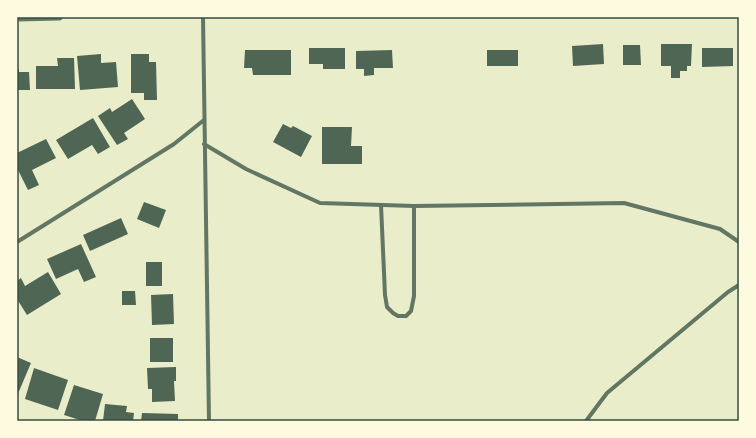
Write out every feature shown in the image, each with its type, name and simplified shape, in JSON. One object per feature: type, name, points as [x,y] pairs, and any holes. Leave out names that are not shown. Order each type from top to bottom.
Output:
[{"type":"street","points":[[17,18],[59,17]]},
{"type":"street","points":[[203,17],[209,421]]},
{"type":"street","points":[[17,242],[174,144],[204,120]]},
{"type":"street","points":[[204,144],[246,170],[320,203],[414,206],[624,203],[720,229],[739,242]]},
{"type":"street","points":[[381,205],[385,295],[387,307],[398,316],[406,316],[411,311],[414,296],[414,206]]},
{"type":"street","points":[[586,421],[607,393],[728,292],[739,285]]},
{"type":"building","points":[[603,44],[604,64],[573,66],[572,46]]},
{"type":"building","points":[[661,44],[692,44],[691,66],[687,66],[687,71],[680,71],[680,78],[671,78],[671,66],[661,66]]},
{"type":"building","points":[[623,45],[640,45],[641,65],[623,65]]},
{"type":"building","points":[[309,48],[345,48],[345,69],[323,69],[323,64],[309,64]]},
{"type":"building","points":[[702,48],[733,48],[733,66],[702,67]]},
{"type":"building","points":[[245,50],[291,50],[291,75],[253,75],[252,68],[244,68]]},
{"type":"building","points":[[392,50],[393,68],[374,68],[374,75],[364,76],[364,69],[356,69],[356,51]]},
{"type":"building","points":[[487,50],[518,50],[518,66],[487,66]]},
{"type":"building","points":[[101,54],[101,63],[116,62],[118,87],[80,90],[77,56]]},
{"type":"building","points":[[131,54],[149,54],[149,62],[156,62],[157,100],[144,100],[144,93],[131,93]]},
{"type":"building","points":[[57,58],[74,58],[75,89],[36,89],[36,66],[58,66]]},
{"type":"building","points":[[17,69],[19,69],[19,72],[29,72],[30,90],[17,90]]},
{"type":"building","points":[[132,99],[145,119],[124,133],[128,139],[117,145],[98,116],[110,108],[112,112]]},
{"type":"building","points":[[93,118],[110,147],[98,154],[92,145],[68,159],[56,140]]},
{"type":"building","points":[[283,124],[291,128],[293,126],[312,136],[301,157],[273,142]]},
{"type":"building","points":[[322,127],[352,127],[351,146],[362,146],[362,164],[322,164]]},
{"type":"building","points":[[46,139],[56,158],[32,170],[39,185],[28,190],[17,168],[17,153]]},
{"type":"building","points":[[144,202],[166,210],[159,228],[137,219]]},
{"type":"building","points":[[121,218],[128,234],[90,251],[83,235]]},
{"type":"building","points":[[81,244],[96,277],[84,282],[78,269],[56,279],[47,259]]},
{"type":"building","points":[[146,262],[162,262],[162,286],[146,286]]},
{"type":"building","points":[[48,272],[61,294],[27,315],[17,299],[17,281],[21,278],[25,286]]},
{"type":"building","points":[[122,291],[135,291],[136,305],[122,305]]},
{"type":"building","points":[[173,294],[174,324],[152,325],[151,295]]},
{"type":"building","points":[[150,338],[173,338],[173,362],[150,362]]},
{"type":"building","points":[[17,357],[31,363],[17,396]]},
{"type":"building","points":[[176,367],[176,381],[174,381],[175,401],[152,402],[152,389],[148,389],[147,368]]},
{"type":"building","points":[[34,368],[68,380],[58,410],[25,399]]},
{"type":"building","points":[[74,385],[103,394],[95,421],[83,421],[64,415]]},
{"type":"building","points":[[105,404],[127,406],[126,412],[134,413],[133,421],[103,421]]},
{"type":"building","points":[[142,413],[178,414],[178,421],[141,421]]}]
